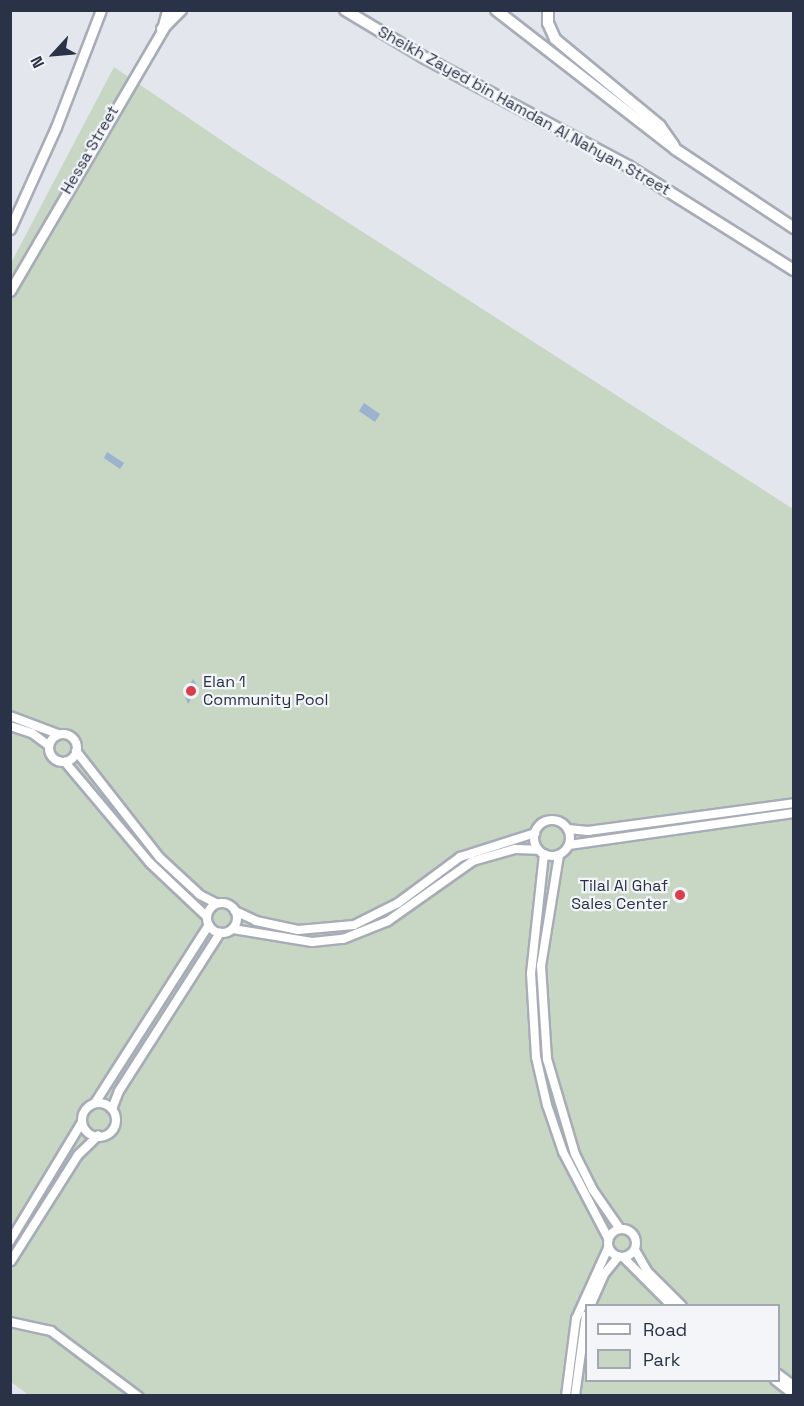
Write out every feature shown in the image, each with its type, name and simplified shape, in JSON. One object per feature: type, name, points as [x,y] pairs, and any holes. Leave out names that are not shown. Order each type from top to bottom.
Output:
[{"type":"highway","points":[[162,29],[181,10]]},
{"type":"highway","name":"Sheikh Zayed bin Hamdan Al Nahyan Street","points":[[345,10],[424,58],[628,166],[794,270]]},
{"type":"highway","points":[[496,10],[675,149],[794,228]]},
{"type":"highway","points":[[548,10],[548,23],[555,39],[660,126],[675,149]]},
{"type":"main road","name":"Hessa Street","points":[[10,229],[56,127],[101,10]]},
{"type":"main road","points":[[162,29],[167,10]]},
{"type":"main road","name":"Hessa Street","points":[[10,291],[174,10]]},
{"type":"street","points":[[10,716],[72,737],[76,751],[159,857],[200,895],[216,903],[225,903],[235,911],[256,921],[298,930],[354,925],[398,903],[460,857],[535,833],[550,820],[568,829],[588,831],[794,803]]},
{"type":"street","points":[[10,726],[32,734],[49,746],[53,758],[65,762],[150,863],[207,916]]},
{"type":"street","points":[[49,746],[58,734]]},
{"type":"street","points":[[65,762],[76,751]]},
{"type":"street","points":[[681,1304],[647,1271],[635,1250],[634,1236],[620,1229],[593,1190],[575,1154],[547,1059],[541,963],[559,855],[569,845],[794,813]]},
{"type":"street","points":[[568,829],[569,845]]},
{"type":"street","points":[[535,833],[541,852],[531,973],[536,1057],[563,1152],[608,1238],[608,1248],[576,1318],[566,1395]]},
{"type":"street","points":[[10,1270],[11,1260],[78,1155],[98,1136],[114,1127],[112,1109],[119,1091],[220,933],[233,929],[312,942],[357,935],[388,921],[473,861],[515,849],[559,855]]},
{"type":"street","points":[[10,1241],[82,1122],[85,1110],[95,1103],[208,926],[207,916],[216,903]]},
{"type":"street","points":[[233,929],[235,911]]},
{"type":"street","points":[[208,926],[220,933]]},
{"type":"street","points":[[95,1103],[112,1109]]},
{"type":"street","points":[[82,1122],[87,1132],[98,1136]]},
{"type":"street","points":[[608,1238],[620,1229]]},
{"type":"street","points":[[608,1248],[621,1257],[671,1304]]},
{"type":"street","points":[[590,1304],[605,1273],[621,1257],[635,1250]]},
{"type":"street","points":[[10,1322],[51,1331],[138,1395]]},
{"type":"street","points":[[575,1395],[585,1323]]},
{"type":"street","points":[[780,1376],[794,1386]]},
{"type":"street","points":[[778,1382],[794,1395]]},
{"type":"green space","points":[[114,67],[237,151],[793,509],[793,1395],[30,1396],[11,1382],[11,263]]},
{"type":"water","points":[[364,403],[380,414],[375,422],[359,411]]},
{"type":"water","points":[[107,452],[124,463],[120,469],[104,458]]},
{"type":"water","name":"Elan 1 Community Pool","points":[[193,679],[198,687],[188,704],[184,694]]},
{"type":"place","name":"Elan 1 Community Pool","points":[[191,691]]},
{"type":"place","name":"Tilal Al Ghaf Sales Center","points":[[680,895]]}]
